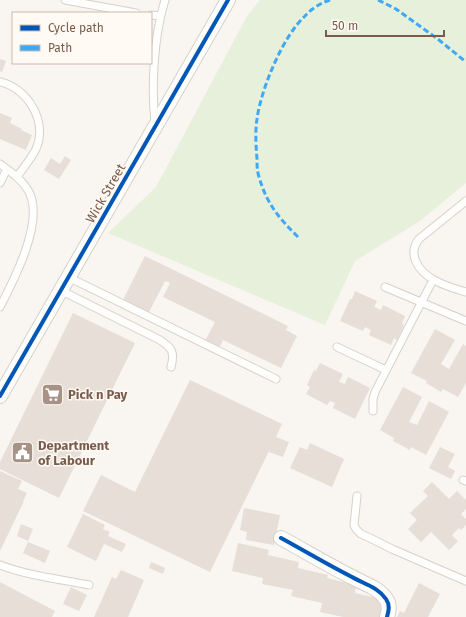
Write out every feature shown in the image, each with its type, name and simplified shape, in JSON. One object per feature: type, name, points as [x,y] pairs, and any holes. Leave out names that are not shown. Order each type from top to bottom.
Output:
[{"type":"street","name":"Wick Street","points":[[0,396],[228,0]]},
{"type":"street","points":[[281,538],[353,578],[377,589],[388,605],[389,608],[387,617]]},
{"type":"lane","points":[[65,0],[131,12]]},
{"type":"lane","points":[[156,125],[154,88],[156,48],[160,16],[165,0]]},
{"type":"lane","points":[[152,15],[160,16]]},
{"type":"lane","points":[[0,82],[14,88],[28,99],[38,118],[39,129],[36,148],[17,177]]},
{"type":"lane","points":[[0,164],[17,177],[30,194],[33,218],[26,248],[10,288],[0,307]]},
{"type":"lane","points":[[0,183],[7,169]]},
{"type":"lane","points":[[466,201],[419,239],[415,245],[413,253],[419,268],[433,280],[466,292]]},
{"type":"lane","points":[[68,277],[276,379]]},
{"type":"lane","points":[[373,411],[372,399],[433,280]]},
{"type":"lane","points":[[385,287],[466,321]]},
{"type":"lane","points":[[60,290],[160,340],[171,349],[173,355],[171,366]]},
{"type":"lane","points":[[338,347],[386,370]]},
{"type":"lane","points":[[357,496],[354,525],[361,534],[466,581]]},
{"type":"lane","points":[[0,565],[32,574],[89,585]]},
{"type":"green space","points":[[260,0],[466,0],[466,183],[420,221],[355,261],[325,325],[108,233],[156,187],[247,16]]},
{"type":"building","points":[[0,59],[6,61],[2,72],[0,71]]},
{"type":"building","points":[[0,113],[12,118],[10,123],[32,135],[26,150],[0,139]]},
{"type":"building","points":[[65,156],[71,160],[59,179],[44,170],[51,158],[60,164]]},
{"type":"building","points":[[145,256],[288,326],[286,330],[297,336],[281,368],[223,340],[219,348],[205,341],[215,322],[163,297],[170,283],[165,281],[148,314],[122,302]]},
{"type":"building","points":[[355,291],[377,301],[374,307],[381,310],[383,305],[405,316],[402,324],[404,325],[397,340],[394,338],[391,345],[369,335],[371,330],[365,327],[363,331],[340,321]]},
{"type":"building","points":[[73,313],[135,343],[59,498],[0,469],[0,462]]},
{"type":"building","points":[[435,329],[455,340],[441,364],[449,369],[463,344],[466,346],[466,383],[458,397],[443,389],[441,392],[426,383],[427,381],[411,373]]},
{"type":"building","points":[[320,363],[343,374],[339,382],[345,384],[348,377],[370,388],[355,419],[333,408],[335,403],[330,401],[327,405],[306,394],[310,387],[307,385],[314,370],[316,371]]},
{"type":"building","points":[[190,380],[282,424],[276,437],[289,442],[283,457],[269,452],[271,447],[210,572],[83,511],[101,475],[135,492]]},
{"type":"building","points":[[403,387],[422,397],[409,422],[417,425],[429,401],[449,412],[426,455],[411,447],[410,450],[393,441],[394,438],[380,430]]},
{"type":"building","points":[[310,443],[344,459],[332,487],[290,468],[300,447],[307,450]]},
{"type":"building","points":[[440,447],[455,454],[448,467],[455,471],[451,479],[429,468]]},
{"type":"building","points":[[0,471],[22,481],[18,489],[27,493],[0,551]]},
{"type":"building","points":[[432,482],[449,499],[457,491],[466,500],[466,509],[461,514],[466,519],[466,525],[461,530],[459,528],[452,535],[458,541],[449,550],[431,532],[421,542],[408,529],[417,520],[410,513],[428,496],[423,491]]},
{"type":"building","points":[[244,508],[280,515],[274,545],[246,540],[247,532],[240,530]]},
{"type":"building","points":[[83,514],[105,525],[103,529],[110,532],[108,536],[126,544],[122,552],[104,544],[96,561],[67,547]]},
{"type":"building","points":[[21,524],[33,529],[28,541],[17,536]]},
{"type":"building","points":[[28,542],[50,551],[45,563],[23,553]]},
{"type":"building","points":[[238,543],[269,550],[264,570],[268,555],[299,562],[298,568],[328,575],[327,578],[356,585],[355,593],[382,599],[384,604],[381,617],[343,617],[320,612],[322,603],[291,596],[293,590],[262,584],[263,578],[232,571]]},
{"type":"building","points":[[151,562],[165,568],[163,574],[149,568]]},
{"type":"building","points":[[121,570],[144,580],[128,617],[94,617],[112,577],[116,579]]},
{"type":"building","points":[[0,582],[55,611],[52,617],[0,617]]},
{"type":"building","points":[[419,583],[440,594],[428,617],[397,617],[400,611],[404,613]]},
{"type":"building","points":[[71,587],[87,595],[79,611],[63,604]]},
{"type":"marked path","points":[[298,237],[274,210],[262,187],[257,168],[257,119],[268,78],[281,49],[297,25],[320,4],[330,0]]},
{"type":"marked path","points":[[378,0],[396,9],[439,40],[466,62]]},
{"type":"cycle path","points":[[0,396],[228,0]]},
{"type":"cycle path","points":[[281,538],[379,591],[389,605],[387,617]]},
{"type":"place","name":"Pick n Pay","points":[[52,394]]},
{"type":"place","name":"Department of Labour","points":[[23,452]]}]
